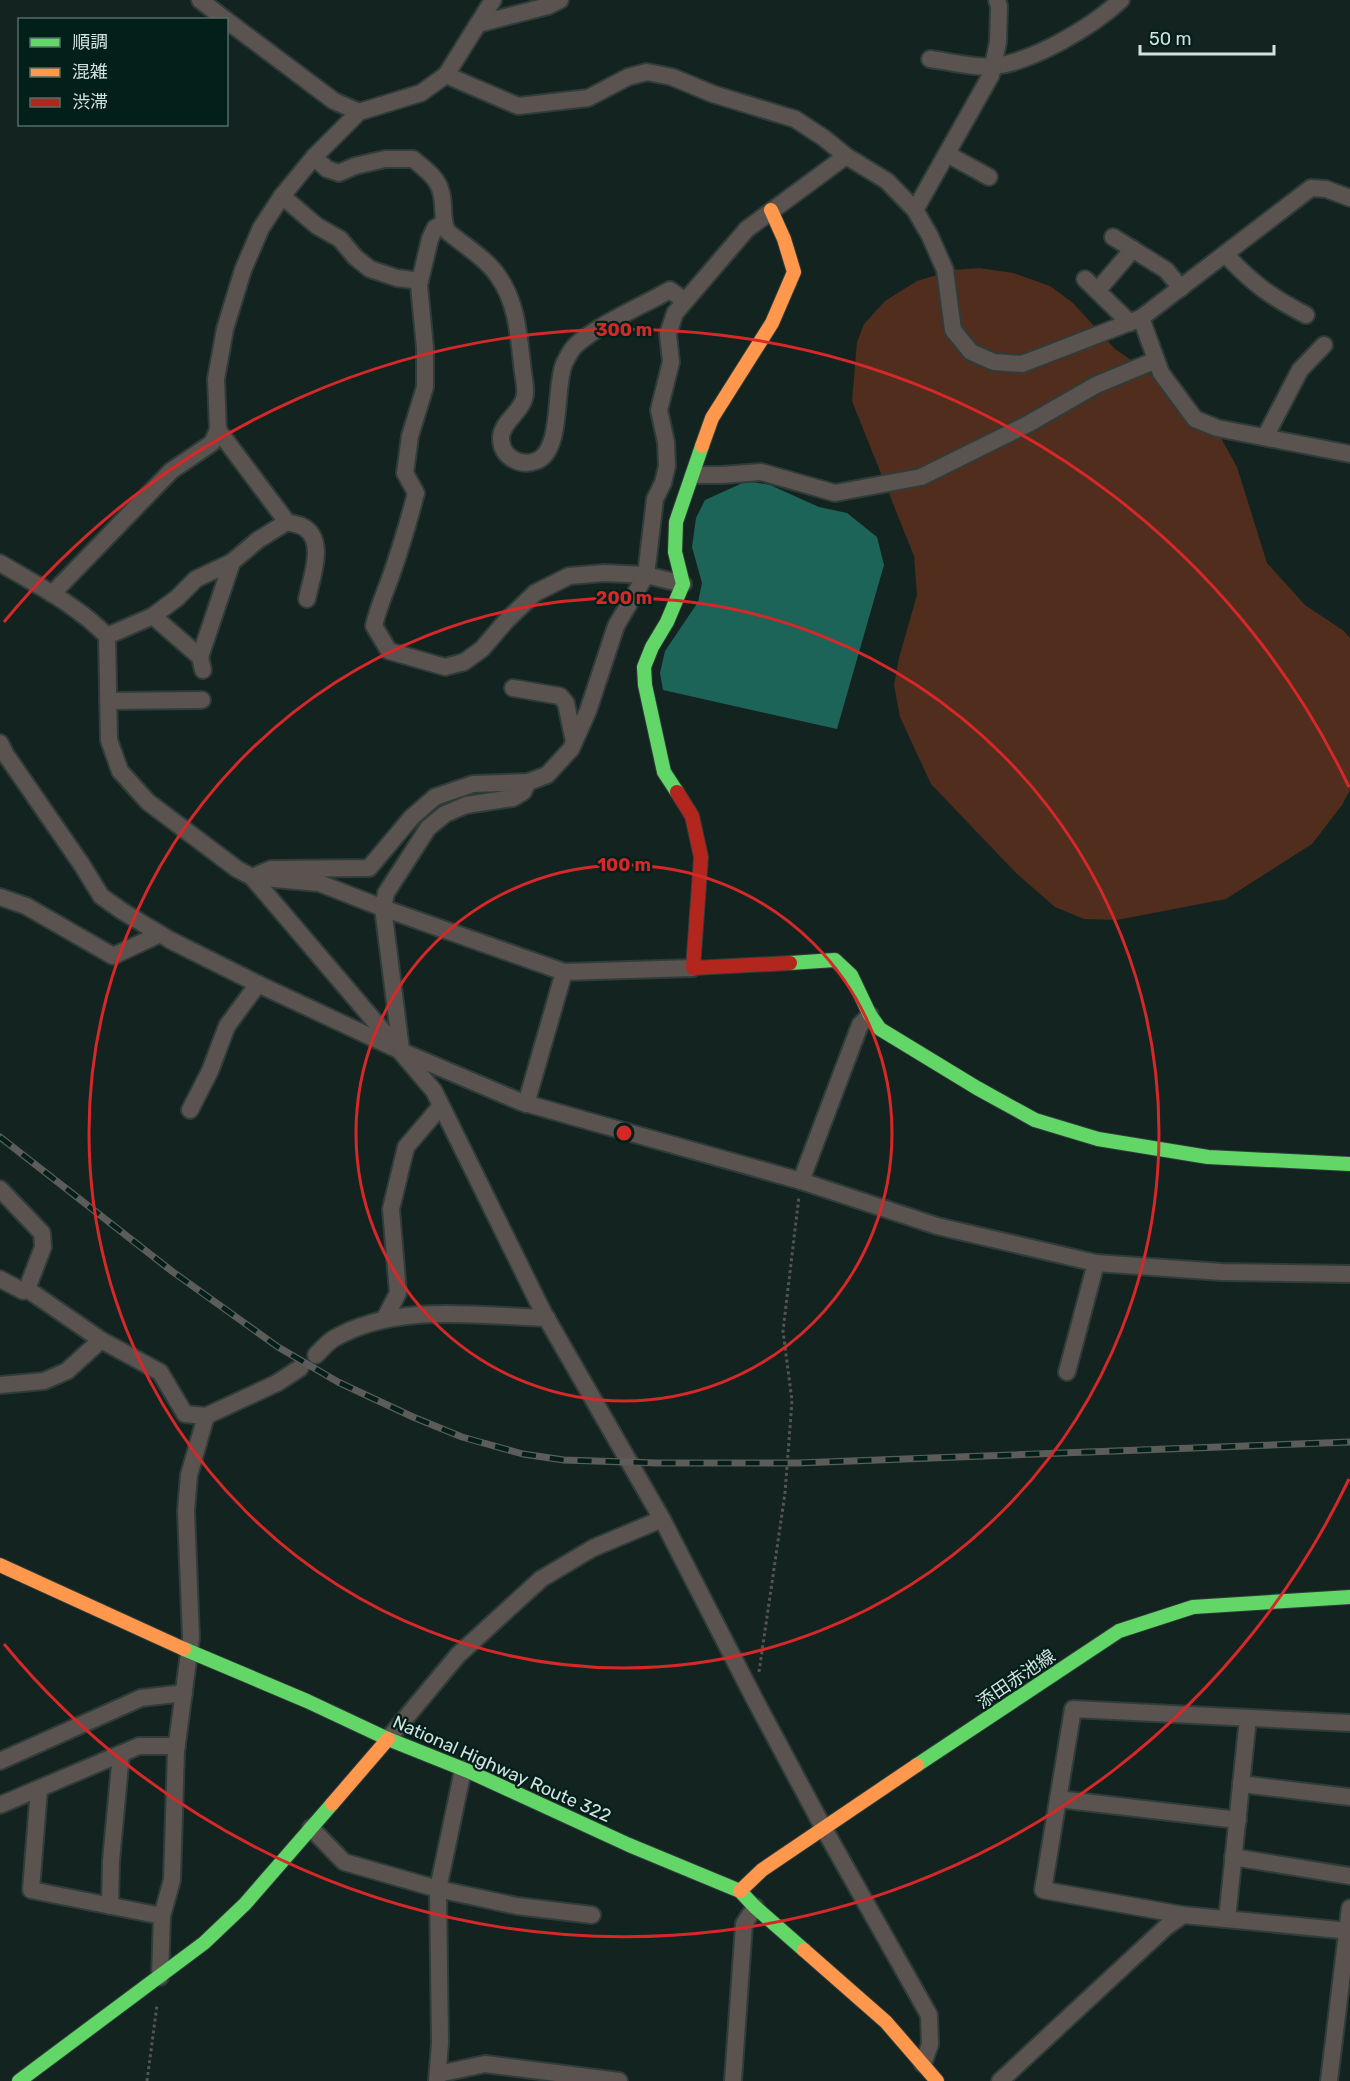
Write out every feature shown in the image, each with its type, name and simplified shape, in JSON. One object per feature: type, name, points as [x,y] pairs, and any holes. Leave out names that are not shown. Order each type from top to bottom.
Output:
[{"type":"main road","points":[[771,210],[784,238],[794,272],[772,323],[712,418],[676,522],[675,552],[682,584],[667,622],[652,646],[644,667],[645,685],[664,772],[692,816],[699,841],[701,857],[693,968],[835,960],[851,975],[870,1015],[880,1029],[1035,1120],[1098,1138],[1208,1157],[1350,1164]]},
{"type":"main road","name":"National Highway Route 322","points":[[0,1565],[189,1651],[307,1701],[387,1739],[740,1891],[755,1907],[886,2022],[937,2081]]},
{"type":"main road","name":"添田赤池線","points":[[740,1891],[762,1870],[823,1827],[1119,1631],[1193,1607],[1350,1597]]},
{"type":"main road","points":[[19,2081],[204,1943],[245,1904],[387,1739]]},
{"type":"street","points":[[200,0],[223,18]]},
{"type":"street","points":[[52,594],[171,471],[212,443],[218,430],[216,380],[225,329],[243,270],[261,228],[282,196],[314,157],[359,112],[420,93],[446,75],[493,0]]},
{"type":"street","points":[[478,24],[548,6],[560,0]]},
{"type":"street","points":[[915,210],[991,75],[998,42],[999,6],[997,0]]},
{"type":"street","points":[[930,58],[993,67],[1021,60],[1070,37],[1110,10],[1120,0]]},
{"type":"street","points":[[228,22],[334,101],[359,112]]},
{"type":"street","points":[[446,75],[519,106],[588,98],[628,76],[647,72],[672,77],[713,94],[795,119],[846,156],[887,181],[915,210],[945,270],[953,330],[971,352],[994,362],[1022,364],[1135,321],[1311,188],[1326,189],[1350,198]]},
{"type":"street","points":[[947,154],[989,177]]},
{"type":"street","points":[[252,877],[271,869],[369,868],[412,817],[435,797],[473,784],[528,783],[547,775],[571,749],[588,711],[616,626],[646,575],[655,499],[663,483],[667,466],[666,442],[659,410],[671,362],[668,334],[675,313],[747,229],[846,156]]},
{"type":"street","points":[[314,157],[327,169],[339,173],[355,165],[385,159],[413,159],[431,174],[441,192],[444,224],[447,231],[498,276],[516,321],[521,345],[524,400],[502,432],[501,440],[504,450],[514,461],[526,464],[539,460],[550,449],[555,425],[557,396],[564,365],[575,346],[621,316],[670,290],[685,301]]},
{"type":"street","points":[[282,196],[317,226],[340,238],[370,269],[397,278],[420,281]]},
{"type":"street","points":[[444,224],[435,228],[430,239],[420,281],[425,348],[425,387],[410,436],[405,473],[416,493],[403,541],[379,604],[374,626],[389,651],[445,667],[464,662],[482,649],[506,621],[536,592],[569,576],[604,573],[646,575],[682,584]]},
{"type":"street","points":[[1113,237],[1166,270],[1180,288]]},
{"type":"street","points":[[1133,249],[1091,285],[1135,321],[1161,373],[1195,418],[1217,428],[1350,454]]},
{"type":"street","points":[[1225,254],[1245,276],[1274,299],[1306,315]]},
{"type":"street","points":[[1265,437],[1300,370],[1324,345]]},
{"type":"street","points":[[694,475],[761,472],[835,493],[921,477],[1028,424],[1096,385],[1156,360]]},
{"type":"street","points":[[218,430],[287,522],[302,526],[310,532],[315,542],[316,557],[307,599]]},
{"type":"street","points":[[106,636],[153,616],[177,598],[196,579],[232,562],[258,540],[287,522]]},
{"type":"street","points":[[153,616],[202,663],[232,562]]},
{"type":"street","points":[[0,563],[52,594],[94,623],[106,636],[109,740],[120,771],[148,802],[237,869],[252,877],[434,1091],[547,1318],[662,1519],[823,1827],[929,2015],[930,2044],[923,2064]]},
{"type":"street","points":[[513,688],[560,696],[566,703],[574,742]]},
{"type":"street","points":[[108,701],[202,700]]},
{"type":"street","points":[[2,753],[82,865],[100,896],[122,911],[160,934],[258,984],[401,1051],[526,1104],[801,1181],[937,1226],[1096,1263],[1222,1272],[1350,1274]]},
{"type":"street","points":[[401,1051],[383,908],[386,893],[428,828],[445,814],[466,805],[513,798],[523,792],[528,783]]},
{"type":"street","points":[[252,877],[319,883],[564,972],[693,968]]},
{"type":"street","points":[[0,897],[26,906],[113,956],[160,934]]},
{"type":"street","points":[[526,1104],[564,972]]},
{"type":"street","points":[[190,1110],[210,1071],[227,1026],[258,984]]},
{"type":"street","points":[[801,1181],[860,1025],[870,1015]]},
{"type":"street","points":[[385,1318],[398,1293],[391,1209],[406,1147],[441,1106]]},
{"type":"street","points":[[0,1189],[42,1233],[43,1247],[27,1289]]},
{"type":"street","points":[[1067,1372],[1096,1263]]},
{"type":"street","points":[[0,1279],[23,1291],[27,1289],[100,1340],[160,1372],[185,1414],[206,1416],[277,1383],[300,1368]]},
{"type":"street","points":[[316,1355],[332,1340],[385,1318],[415,1314],[547,1318]]},
{"type":"street","points":[[0,1385],[44,1381],[68,1371],[100,1340]]},
{"type":"street","points":[[160,1977],[162,1916],[172,1880],[177,1746],[191,1638],[186,1511],[189,1474],[206,1416]]},
{"type":"street","points":[[387,1739],[458,1655],[541,1580],[593,1548],[662,1519]]},
{"type":"street","points":[[0,1761],[141,1698],[184,1693]]},
{"type":"street","points":[[1349,1931],[1183,1915],[1043,1890],[1073,1709],[1350,1723]]},
{"type":"street","points":[[1227,1919],[1248,1718]]},
{"type":"street","points":[[0,1805],[139,1746],[177,1746]]},
{"type":"street","points":[[110,1906],[111,1861],[121,1754]]},
{"type":"street","points":[[463,1770],[438,1889],[440,2043],[437,2078],[485,2064],[619,2081]]},
{"type":"street","points":[[1241,1784],[1350,1797]]},
{"type":"street","points":[[39,1789],[31,1890],[162,1916]]},
{"type":"street","points":[[1058,1800],[1238,1820]]},
{"type":"street","points":[[311,1828],[344,1862],[438,1889],[517,1906],[592,1915]]},
{"type":"street","points":[[1233,1857],[1350,1876]]},
{"type":"street","points":[[733,2081],[744,1924],[755,1907]]},
{"type":"street","points":[[1329,2081],[1350,1908]]},
{"type":"street","points":[[1000,2081],[1166,1927],[1183,1915]]},
{"type":"path","points":[[755,1700],[771,1605],[785,1493],[792,1401],[783,1331],[801,1181]]},
{"type":"path","points":[[147,2081],[160,1977]]},
{"type":"shaded area","points":[[979,268],[1013,273],[1050,286],[1073,303],[1115,349],[1190,401],[1217,431],[1237,467],[1267,563],[1305,605],[1344,631],[1350,638],[1350,790],[1342,805],[1312,844],[1226,899],[1117,920],[1084,919],[1055,907],[1017,874],[931,784],[900,717],[894,685],[899,658],[917,595],[914,556],[852,401],[857,342],[864,324],[885,301],[917,281],[953,270]]},
{"type":"shaded area","points":[[747,481],[770,485],[819,507],[847,513],[877,537],[884,565],[837,729],[663,690],[660,673],[665,651],[698,602],[702,583],[692,547],[696,518],[705,500]]},
{"type":"railway","points":[[0,1137],[173,1272],[278,1347],[338,1382],[413,1417],[462,1437],[523,1454],[564,1460],[657,1463],[798,1463],[1350,1442]]},
{"type":"traffic: fast","points":[[677,792],[664,772],[645,685],[644,667],[683,584],[675,552],[676,522],[702,446]]},
{"type":"traffic: fast","points":[[790,963],[835,960],[851,975],[870,1015],[880,1029],[1035,1120],[1098,1139],[1208,1157],[1350,1164]]},
{"type":"traffic: fast","points":[[917,1765],[1119,1631],[1193,1607],[1350,1597]]},
{"type":"traffic: fast","points":[[184,1649],[307,1701],[388,1739],[468,1771],[629,1845],[740,1891],[804,1950]]},
{"type":"traffic: fast","points":[[19,2081],[204,1943],[245,1904],[332,1804]]},
{"type":"traffic: slow","points":[[702,446],[712,418],[772,323],[794,272],[784,239],[771,210]]},
{"type":"traffic: slow","points":[[0,1565],[184,1649]]},
{"type":"traffic: slow","points":[[332,1804],[388,1739]]},
{"type":"traffic: slow","points":[[740,1891],[762,1870],[917,1765]]},
{"type":"traffic: slow","points":[[804,1950],[886,2022],[937,2081]]},
{"type":"traffic: jam","points":[[677,792],[692,816],[701,857],[693,968],[790,963]]}]
